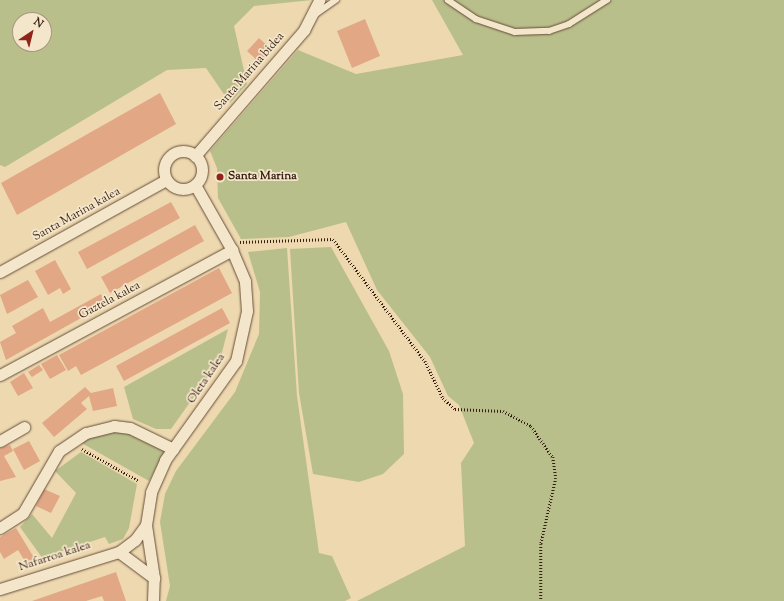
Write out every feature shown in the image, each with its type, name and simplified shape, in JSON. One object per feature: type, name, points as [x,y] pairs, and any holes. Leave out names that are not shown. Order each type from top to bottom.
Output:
[{"type":"street","name":"Santa Marina bidea","points":[[195,156],[312,17],[319,0]]},
{"type":"street","points":[[184,151],[195,156],[202,168],[195,185],[176,188],[166,180],[164,168],[168,158],[184,151]]},
{"type":"street","name":"Santa Marina kalea","points":[[0,272],[166,180]]},
{"type":"street","name":"Oleta kalea","points":[[146,525],[152,488],[173,449],[227,376],[238,355],[247,311],[244,281],[230,246],[195,185]]},
{"type":"street","name":"Gaztela kalea","points":[[2,372],[230,246]]},
{"type":"street","points":[[0,528],[23,513],[56,455],[72,441],[86,433],[114,426],[146,433],[173,449]]},
{"type":"street","points":[[0,441],[24,427]]},
{"type":"street","points":[[146,525],[154,578],[153,601]]},
{"type":"street","name":"Nafarroa kalea","points":[[0,589],[119,552],[135,540],[146,525]]},
{"type":"street","points":[[119,552],[154,578]]},
{"type":"lane","points":[[312,17],[336,0]]},
{"type":"lane","points":[[448,0],[476,19],[515,32],[549,31],[569,24],[606,0]]},
{"type":"path","points":[[230,246],[333,239],[425,361],[443,398],[455,409],[503,411],[531,426],[553,456],[556,478],[541,544],[541,601]]},
{"type":"path","points":[[72,441],[139,481]]},
{"type":"green space","points":[[0,0],[312,0],[254,6],[234,26],[247,84],[230,103],[206,68],[167,70],[5,167],[0,165]]},
{"type":"green space","points":[[432,0],[784,0],[784,601],[357,601],[465,546],[461,463],[474,443],[459,405],[448,396],[430,357],[377,290],[346,222],[289,237],[241,239],[218,198],[217,168],[210,151],[298,50],[356,74],[463,55]]},
{"type":"green space","points":[[331,247],[389,351],[403,394],[404,454],[383,474],[359,482],[313,474],[299,393],[290,249]]},
{"type":"green space","points":[[287,248],[297,396],[319,553],[332,556],[351,598],[345,601],[166,601],[170,586],[160,522],[165,494],[176,471],[235,392],[259,334],[260,292],[248,252]]},
{"type":"green space","points":[[228,329],[220,360],[171,429],[156,429],[133,419],[124,387]]},
{"type":"green space","points":[[120,429],[165,451],[149,481],[78,441]]},
{"type":"green space","points":[[81,452],[137,484],[129,528],[123,539],[109,544],[105,537],[53,554],[46,563],[20,527],[32,514],[52,538],[76,493],[55,471]]},
{"type":"building","points":[[365,19],[380,56],[352,68],[337,31]]},
{"type":"building","points":[[259,38],[272,50],[260,63],[247,51]]},
{"type":"building","points":[[160,93],[176,124],[17,215],[1,183]]},
{"type":"building","points":[[171,202],[180,218],[87,269],[78,252]]},
{"type":"building","points":[[195,225],[204,241],[110,293],[101,277]]},
{"type":"building","points":[[55,260],[71,289],[63,294],[60,288],[48,295],[35,271]]},
{"type":"building","points":[[219,268],[232,293],[81,375],[76,366],[68,371],[59,355]]},
{"type":"building","points":[[28,280],[38,297],[7,314],[0,295]]},
{"type":"building","points":[[101,294],[106,304],[6,360],[0,342],[16,333],[12,326],[43,308],[50,322]]},
{"type":"building","points":[[222,308],[230,323],[124,381],[116,366]]},
{"type":"building","points":[[57,355],[66,370],[50,379],[41,364]]},
{"type":"building","points":[[39,365],[43,370],[32,377],[28,372]]},
{"type":"building","points":[[24,373],[33,388],[18,396],[10,382]]},
{"type":"building","points":[[85,387],[91,393],[113,388],[117,406],[93,411],[89,396],[81,403],[87,409],[54,437],[42,423]]},
{"type":"building","points":[[29,441],[40,461],[24,470],[13,449]]},
{"type":"building","points":[[10,445],[13,451],[4,456],[16,477],[0,481],[0,448]]},
{"type":"building","points":[[44,489],[60,496],[51,513],[36,506]]},
{"type":"building","points":[[16,528],[36,561],[28,566],[18,550],[4,559],[0,552],[0,537]]},
{"type":"building","points":[[116,572],[126,601],[104,601],[102,596],[86,601],[32,601]]},
{"type":"place","name":"Santa Marina","points":[[220,177]]}]
